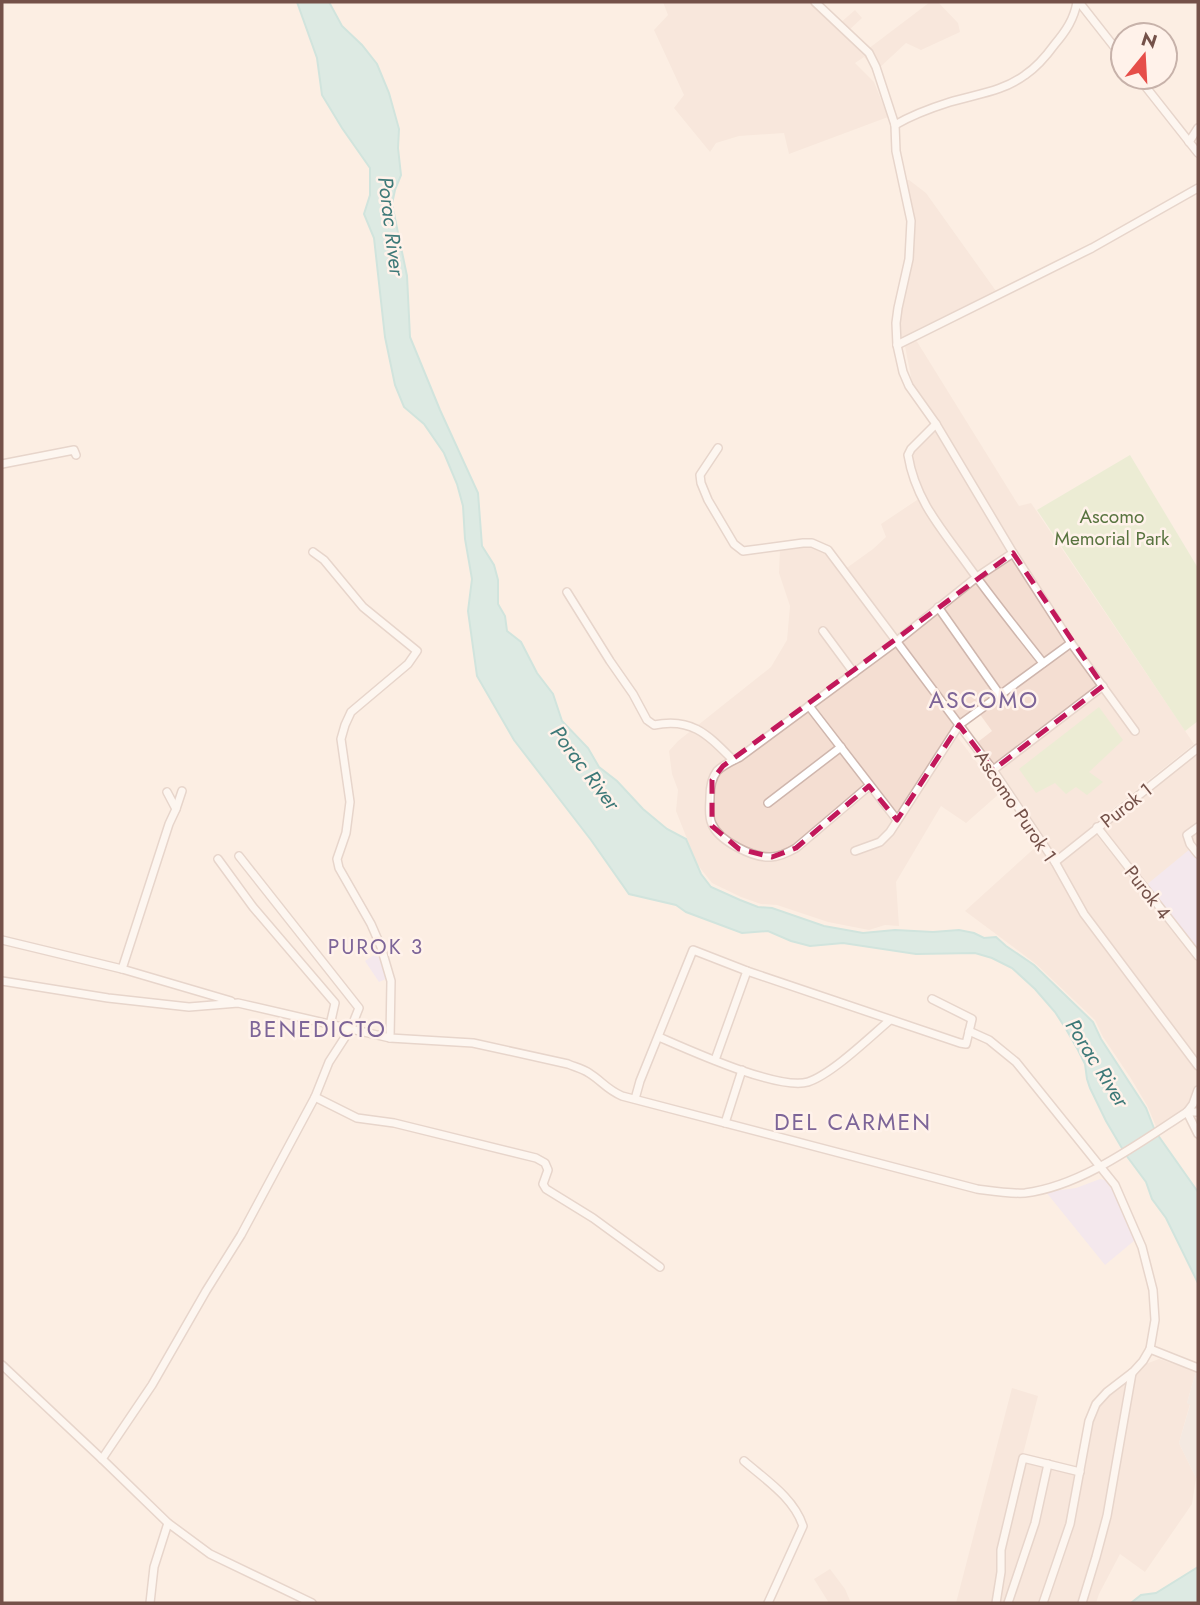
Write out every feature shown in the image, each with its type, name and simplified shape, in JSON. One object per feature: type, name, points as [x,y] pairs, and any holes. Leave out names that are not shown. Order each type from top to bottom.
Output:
[{"type":"street","points":[[815,2],[869,54],[876,67],[895,125],[896,151],[911,221],[909,259],[898,308],[896,333],[903,372],[909,386],[936,424],[1013,553],[1071,643],[1135,731]]},
{"type":"street","points":[[895,125],[933,108],[1007,86],[1026,75],[1046,57],[1060,38],[1072,20],[1078,2]]},
{"type":"street","points":[[1078,2],[1109,41]]},
{"type":"street","points":[[1149,91],[1198,153]]},
{"type":"street","points":[[1189,142],[1198,128]]},
{"type":"street","points":[[897,345],[1093,248],[1198,188]]},
{"type":"street","points":[[936,424],[908,455],[915,485],[928,511],[1043,663]]},
{"type":"street","name":"Ascomo Purok 1","points":[[718,448],[700,475],[701,483],[734,544],[743,551],[803,543],[812,543],[828,550],[993,770],[1055,862],[1084,914],[1198,1066]]},
{"type":"street","points":[[2,464],[74,450],[76,455]]},
{"type":"street","points":[[313,552],[324,560],[363,607],[417,651],[408,664],[351,712],[341,739],[350,802],[346,833],[337,859],[339,868],[371,924],[388,970],[391,981],[390,1038]]},
{"type":"street","points":[[869,786],[796,848],[772,857],[739,849],[718,833],[709,817],[712,780],[716,772],[854,673],[977,577],[1013,553]]},
{"type":"street","points":[[567,592],[648,720],[654,725],[680,723],[694,727],[733,760]]},
{"type":"street","points":[[938,607],[1000,695]]},
{"type":"street","points":[[823,631],[854,673]]},
{"type":"street","points":[[855,851],[880,842],[890,832],[959,725],[1071,643]]},
{"type":"street","points":[[993,770],[1103,686]]},
{"type":"street","points":[[809,706],[897,820]]},
{"type":"street","points":[[768,803],[841,747]]},
{"type":"street","name":"Purok 1","points":[[1055,862],[1198,748]]},
{"type":"street","points":[[122,969],[182,791]]},
{"type":"street","points":[[167,792],[176,809]]},
{"type":"street","name":"Purok 4","points":[[1097,827],[1198,956]]},
{"type":"street","points":[[1198,827],[1187,835],[1198,854]]},
{"type":"street","points":[[102,1459],[152,1385],[241,1236],[359,1008],[239,856]]},
{"type":"street","points":[[218,859],[253,907],[335,1003],[330,1025]]},
{"type":"street","points":[[2,940],[330,1025],[390,1038],[473,1043],[568,1064],[591,1074],[610,1091],[635,1099],[999,1192],[1022,1193],[1048,1189],[1100,1167],[1187,1112],[1198,1090]]},
{"type":"street","points":[[635,1099],[693,950],[747,971],[966,1044],[972,1019],[932,999]]},
{"type":"street","points":[[715,1060],[747,971]]},
{"type":"street","points":[[2,981],[108,998],[189,1007],[238,1003]]},
{"type":"street","points":[[659,1037],[766,1079],[801,1084],[820,1077],[890,1020]]},
{"type":"street","points":[[969,1031],[989,1040],[1016,1062],[1115,1185],[1142,1247],[1153,1290],[1155,1320],[1150,1349],[1133,1372],[1096,1404],[1089,1421],[1070,1524],[1043,1603]]},
{"type":"street","points":[[725,1123],[742,1070]]},
{"type":"street","points":[[315,1097],[357,1118],[394,1123],[536,1158],[545,1163],[548,1170],[543,1184],[546,1189],[593,1217],[660,1268]]},
{"type":"street","points":[[1187,1112],[1198,1112]]},
{"type":"street","points":[[1187,1112],[1198,1134]]},
{"type":"street","points":[[1150,1349],[1198,1368]]},
{"type":"street","points":[[2,1366],[168,1523],[210,1554],[312,1603]]},
{"type":"street","points":[[1082,1603],[1107,1516],[1133,1372]]},
{"type":"street","points":[[996,1603],[1001,1550],[1023,1460],[1026,1458],[1080,1472]]},
{"type":"street","points":[[744,1461],[791,1502],[803,1526],[768,1603]]},
{"type":"street","points":[[1008,1603],[1035,1523],[1048,1464]]},
{"type":"street","points":[[150,1603],[154,1567],[168,1523]]},
{"type":"highlighted area","points":[[1013,553],[1103,686],[993,770],[959,725],[897,820],[869,786],[796,848],[772,857],[739,849],[712,826],[712,780],[723,766]]},
{"type":"shaded area","points":[[663,2],[813,2],[839,24],[855,10],[862,18],[847,32],[868,49],[930,2],[938,2],[958,23],[960,32],[921,50],[906,43],[877,70],[864,57],[855,63],[874,82],[888,117],[789,154],[784,133],[739,136],[716,143],[710,152],[674,108],[684,95],[654,30],[668,15]]},
{"type":"shaded area","points":[[906,180],[926,193],[996,291],[903,341],[898,327],[911,261],[915,222]]},
{"type":"shaded area","points":[[916,340],[1019,506],[1031,503],[1194,744],[1091,826],[1094,830],[1058,859],[995,771],[1102,689],[912,382],[905,346]]},
{"type":"shaded area","points":[[937,430],[1069,642],[962,720],[956,735],[1000,793],[966,823],[941,806],[896,882],[899,926],[885,925],[869,930],[828,922],[777,905],[761,904],[741,897],[712,883],[697,864],[676,811],[678,790],[672,774],[669,751],[771,667],[787,640],[790,606],[779,573],[780,547],[801,546],[818,549],[826,553],[839,570],[848,567],[873,549],[886,537],[881,524],[925,497],[917,481],[914,452]]},
{"type":"shaded area","points":[[1070,646],[1101,684],[990,766],[974,745],[992,731],[979,713]]},
{"type":"shaded area","points":[[1198,748],[1198,1063],[1086,913],[1057,862],[1095,833],[1154,906],[1095,830]]},
{"type":"shaded area","points":[[1039,844],[1083,916],[1198,1070],[1197,1084],[1186,1111],[1157,1129],[1148,1107],[1095,1020],[1036,964],[965,911]]},
{"type":"shaded area","points":[[1190,849],[1198,859],[1197,949],[1145,886]]},
{"type":"shaded area","points":[[377,953],[388,978],[379,982],[365,961]]},
{"type":"shaded area","points":[[1100,1179],[1109,1181],[1115,1190],[1135,1240],[1105,1265],[1046,1192],[1076,1188]]},
{"type":"shaded area","points":[[1159,1359],[1196,1371],[1179,1443],[1196,1478],[1192,1504],[1145,1572],[1120,1554],[1096,1603],[956,1603],[1012,1388],[1038,1396],[1023,1454],[1081,1471],[1096,1408],[1109,1393],[1143,1365]]},
{"type":"shaded area","points":[[1196,1371],[1198,1372],[1198,1478],[1179,1443]]},
{"type":"shaded area","points":[[830,1569],[845,1589],[851,1603],[829,1603],[814,1579]]},
{"type":"green space","name":"Ascomo Memorial Park","points":[[1130,455],[1198,568],[1198,721],[1185,731],[1037,510]]},
{"type":"green space","points":[[1099,707],[1123,740],[1089,772],[1103,782],[1087,795],[1076,787],[1066,794],[1055,783],[1036,793],[1019,769]]},
{"type":"water","name":"Porac River","points":[[297,2],[329,2],[342,26],[377,64],[389,93],[399,129],[401,175],[392,204],[407,276],[410,337],[478,493],[482,546],[494,565],[498,580],[498,604],[505,616],[507,631],[521,642],[537,673],[553,694],[562,721],[588,748],[599,767],[617,781],[643,809],[667,829],[686,839],[701,874],[711,887],[758,907],[772,908],[824,926],[863,933],[959,930],[984,938],[996,937],[1034,965],[1093,1022],[1101,1039],[1146,1108],[1155,1131],[1198,1192],[1198,1283],[1166,1218],[1152,1199],[1146,1182],[1106,1121],[1090,1088],[1085,1064],[1066,1029],[1035,989],[1012,968],[975,953],[916,954],[843,943],[810,946],[768,931],[742,933],[686,912],[676,905],[629,894],[514,740],[477,676],[468,611],[472,579],[463,506],[457,484],[444,453],[424,424],[404,407],[395,385],[385,337],[374,238],[364,214],[370,195],[370,168],[322,95],[317,58]]},
{"type":"water","points":[[1198,1567],[1198,1603],[1131,1603],[1141,1595],[1156,1593]]},
{"type":"district","name":"ASCOMO","points":[[984,700]]},
{"type":"district","name":"PUROK 3","points":[[376,947]]},
{"type":"district","name":"BENEDICTO","points":[[318,1029]]},
{"type":"district","name":"DEL CARMEN","points":[[853,1122]]}]
